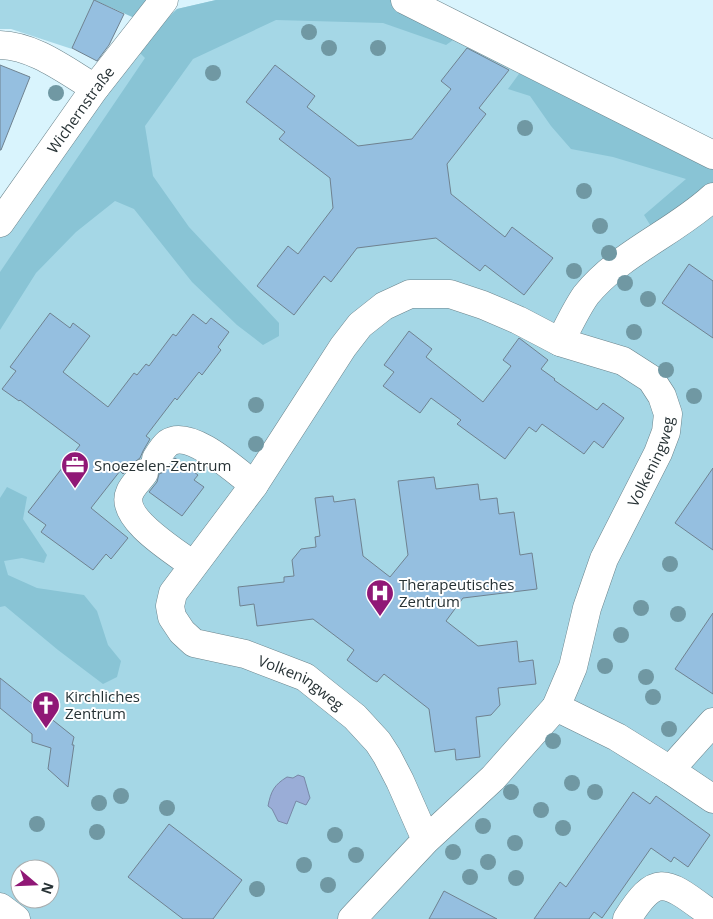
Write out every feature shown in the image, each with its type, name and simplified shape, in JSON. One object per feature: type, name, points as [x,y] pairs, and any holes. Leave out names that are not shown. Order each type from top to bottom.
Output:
[{"type":"street","points":[[405,0],[713,155]]},
{"type":"street","name":"Wichernstraße","points":[[0,223],[95,88],[167,1]]},
{"type":"street","points":[[0,44],[24,49],[39,55],[95,88]]},
{"type":"street","points":[[560,342],[586,296],[616,266],[697,212],[713,197]]},
{"type":"street","name":"Volkeningweg","points":[[352,919],[426,840],[493,778],[556,707],[573,667],[587,608],[604,559],[658,453],[666,432],[668,414],[662,396],[651,379],[624,361],[560,342],[518,320],[483,305],[450,294],[410,294],[384,306],[360,325],[343,347],[254,485],[173,593],[170,606],[172,617],[182,632],[194,643],[245,654],[278,665],[305,677],[355,717],[378,742],[400,781],[426,840]]},
{"type":"street","points":[[193,565],[148,531],[133,515],[129,504],[129,493],[168,443],[178,440],[203,447],[254,485]]},
{"type":"street","points":[[556,707],[617,737],[713,799]]},
{"type":"street","points":[[670,770],[713,722]]},
{"type":"street","points":[[627,919],[640,898],[648,891],[657,888],[676,889],[705,908]]},
{"type":"street","points":[[0,907],[16,919]]},
{"type":"shaded area","points":[[0,0],[94,0],[72,49],[11,29],[0,29]]},
{"type":"shaded area","points":[[94,0],[151,0],[139,20]]},
{"type":"shaded area","points":[[216,0],[390,0],[713,166],[713,919],[0,919],[0,238],[131,45],[136,49],[177,9]]},
{"type":"shaded area","points":[[216,0],[390,0],[463,33],[446,45],[383,23],[276,20],[193,59],[145,126],[153,176],[189,227],[279,323],[279,336],[263,345],[237,325],[192,282],[134,209],[115,201],[76,232],[36,273],[0,330],[0,272],[145,58],[136,49],[177,9]]},
{"type":"shaded area","points":[[524,67],[713,167],[713,187],[652,228],[644,215],[686,179],[613,157],[571,149],[551,126],[530,96],[508,89]]},
{"type":"shaded area","points":[[7,487],[27,497],[23,519],[47,555],[44,563],[22,558],[4,561],[8,575],[37,588],[84,595],[97,611],[108,645],[121,661],[117,677],[103,684],[5,606],[0,607],[0,498]]},
{"type":"shaded area","points":[[298,775],[304,777],[310,798],[306,805],[296,801],[287,824],[278,821],[272,809],[268,806],[269,801],[272,792],[279,783],[287,777],[293,778]]},
{"type":"building","points":[[94,0],[124,14],[109,45],[97,61],[72,48]]},
{"type":"building","points":[[467,48],[509,70],[479,108],[486,114],[447,164],[451,194],[505,237],[512,227],[553,258],[524,295],[485,265],[480,271],[436,238],[357,248],[331,282],[324,276],[294,315],[257,286],[288,246],[298,254],[333,208],[330,178],[279,139],[285,132],[246,102],[275,65],[315,96],[307,107],[358,146],[412,139],[451,89],[441,81]]},
{"type":"building","points":[[0,65],[30,77],[1,150],[0,150]]},
{"type":"building","points":[[689,264],[713,281],[713,338],[662,303]]},
{"type":"building","points":[[50,313],[70,328],[73,323],[90,336],[63,372],[108,407],[134,373],[137,375],[146,364],[149,366],[173,334],[176,336],[193,314],[206,324],[211,318],[229,332],[218,347],[221,350],[202,375],[199,372],[177,400],[175,398],[146,436],[150,439],[140,458],[123,474],[120,471],[91,508],[128,538],[111,559],[106,554],[93,570],[41,532],[46,525],[28,512],[80,445],[20,400],[2,389],[16,371],[10,367]]},
{"type":"building","points":[[409,331],[432,349],[426,357],[483,402],[511,366],[503,360],[519,338],[548,360],[541,369],[554,380],[597,410],[603,403],[624,418],[603,448],[594,441],[584,454],[542,424],[536,432],[529,427],[505,459],[457,424],[461,420],[431,398],[420,413],[383,386],[394,372],[384,365]]},
{"type":"building","points":[[175,458],[198,475],[194,480],[204,487],[182,516],[149,492],[157,482],[159,474],[169,467]]},
{"type":"building","points":[[713,468],[713,550],[675,523]]},
{"type":"building","name":"Therapeutisches Zentrum","points":[[434,477],[436,489],[478,484],[480,500],[497,498],[499,514],[514,512],[520,555],[532,553],[537,589],[463,598],[446,621],[478,646],[517,641],[519,662],[533,660],[536,684],[498,688],[500,705],[491,715],[476,717],[480,757],[456,760],[455,749],[435,752],[429,709],[384,674],[377,682],[347,660],[354,650],[313,619],[257,626],[254,604],[240,606],[238,587],[284,582],[284,577],[294,576],[292,560],[301,549],[316,547],[315,537],[320,536],[315,498],[333,496],[334,502],[355,499],[363,556],[390,577],[408,555],[398,481]]},
{"type":"building","points":[[713,613],[713,694],[675,669]]},
{"type":"building","name":"Kirchliches Zentrum","points":[[0,678],[74,737],[68,787],[48,769],[51,748],[32,742],[32,734],[0,708]]},
{"type":"building","points":[[633,792],[650,804],[656,796],[710,835],[688,867],[674,857],[671,862],[651,848],[602,918],[594,912],[589,919],[534,919],[560,882],[566,887]]},
{"type":"building","points":[[169,824],[242,880],[213,919],[183,919],[128,877]]},
{"type":"building","points":[[444,891],[497,919],[429,919]]},
{"type":"place","name":"Snoezelen-Zentrum","points":[[75,489]]},
{"type":"place","name":"Therapeutisches Zentrum","points":[[380,617]]},
{"type":"place","name":"Kirchliches Zentrum","points":[[46,729]]}]
